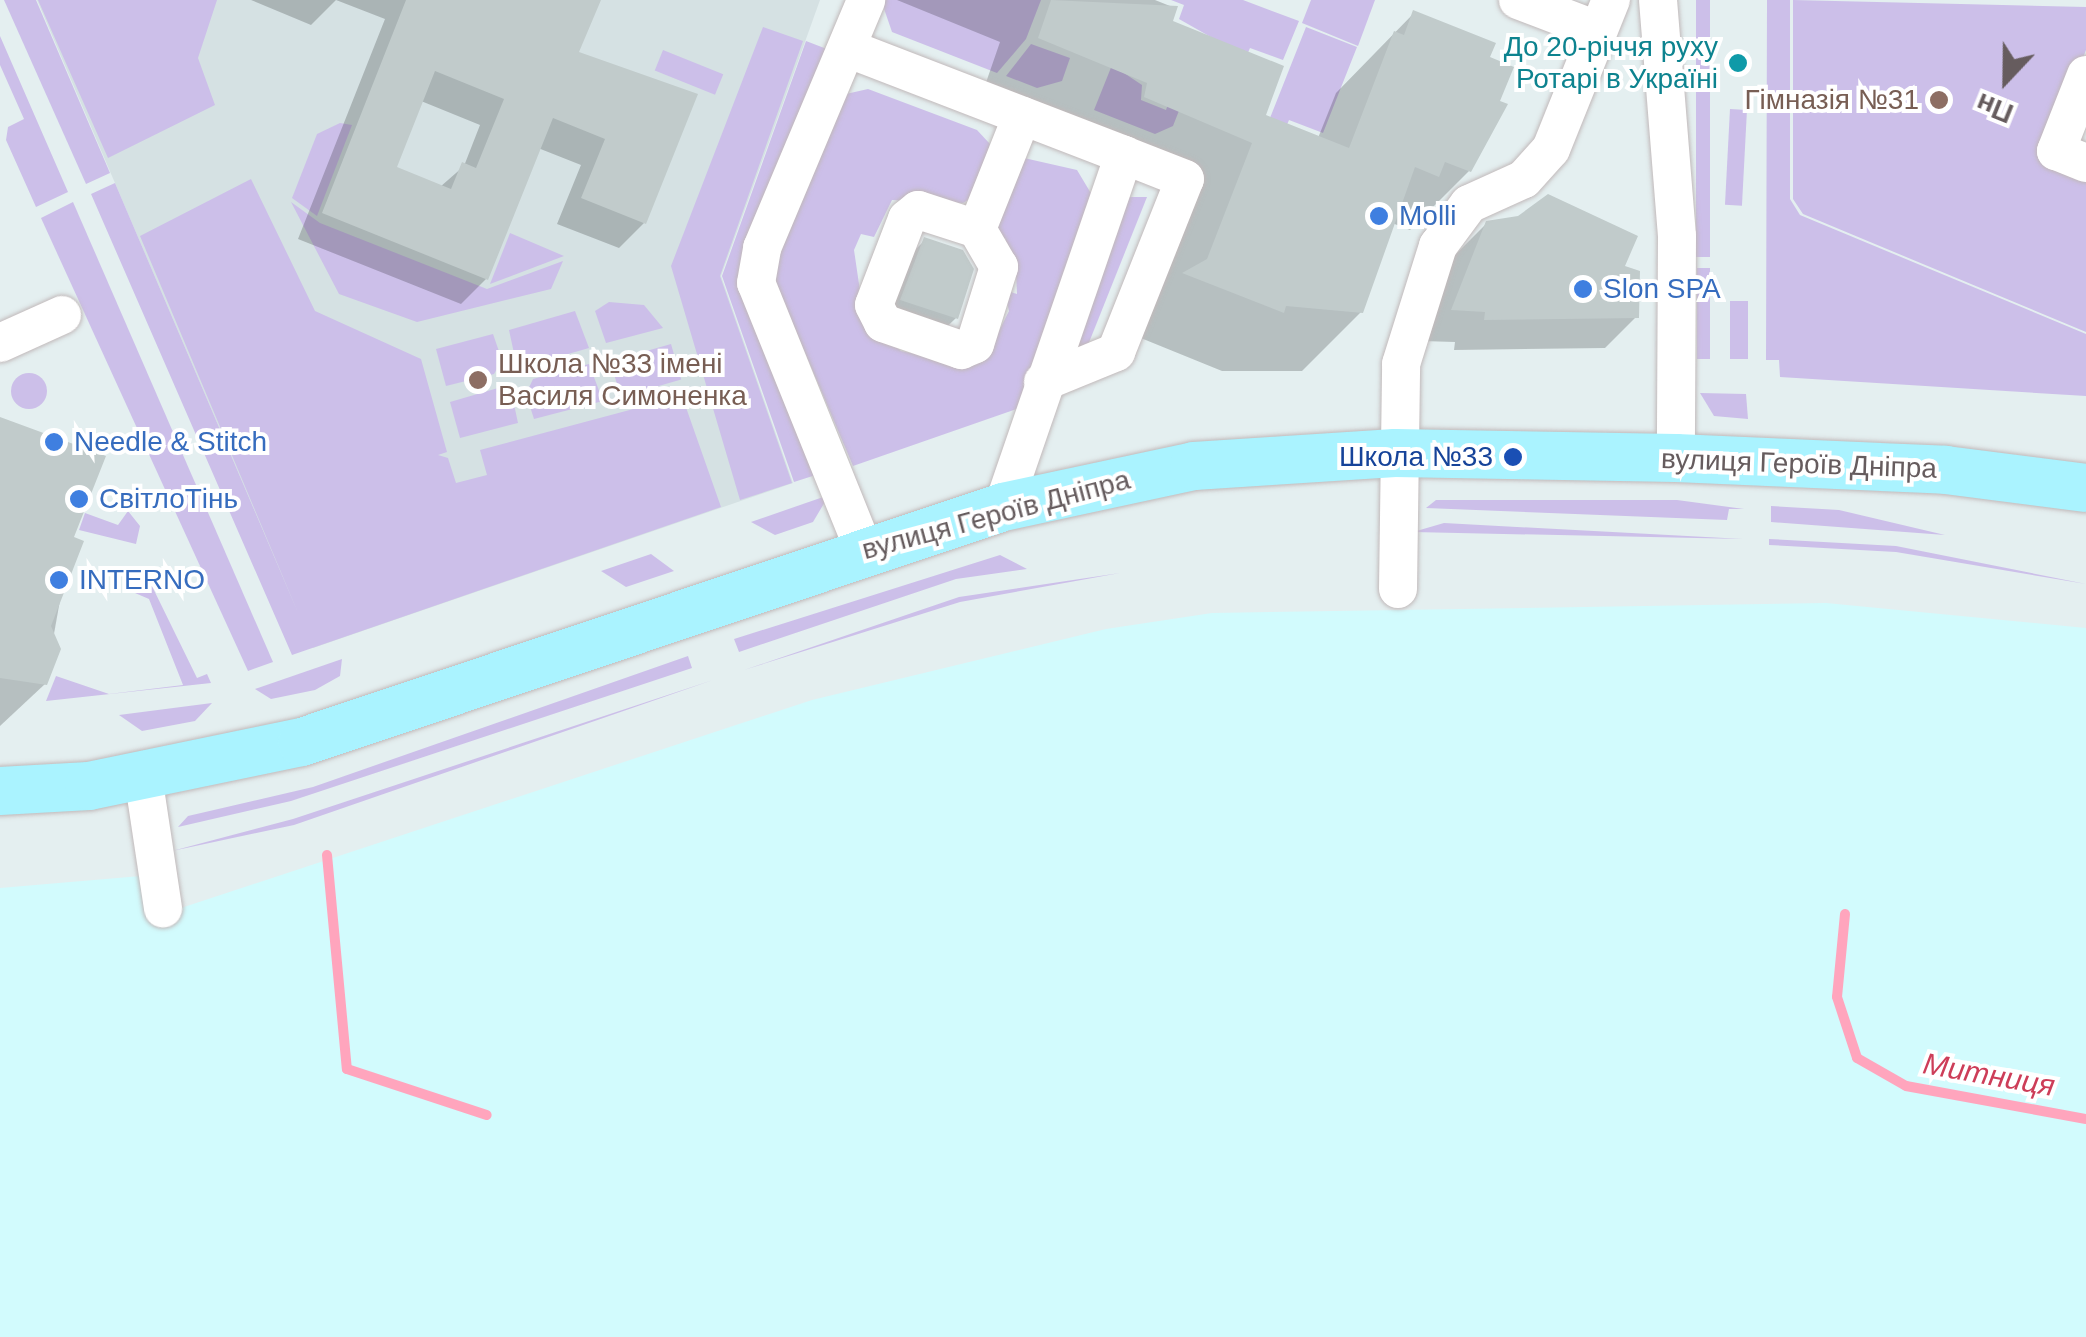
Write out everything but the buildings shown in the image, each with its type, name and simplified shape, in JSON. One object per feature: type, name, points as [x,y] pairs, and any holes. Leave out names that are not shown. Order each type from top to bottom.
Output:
[{"type":"main road","name":"вулиця Героїв Дніпра","points":[[0,791],[143,776],[386,717],[864,550],[1003,507],[1194,466],[1395,453],[1676,458],[1946,470],[2086,488]]},
{"type":"lane","points":[[864,550],[756,283],[762,248],[866,0]]},
{"type":"lane","points":[[1398,589],[1395,453],[1406,338],[1438,246],[1469,204],[1524,179],[1551,149],[1604,15],[1518,0]]},
{"type":"lane","points":[[1658,0],[1676,236],[1676,458]]},
{"type":"lane","points":[[847,48],[1186,179],[1116,352],[1044,382]]},
{"type":"lane","points":[[2086,75],[2056,151],[2086,163]]},
{"type":"lane","points":[[977,229],[1022,116]]},
{"type":"lane","points":[[1003,507],[1124,155]]},
{"type":"lane","points":[[0,342],[62,315]]},
{"type":"lane","points":[[143,776],[163,908]]},
{"type":"shaded area","points":[[4,0],[36,0],[110,173],[86,184]]},
{"type":"shaded area","name":"Школа №33 імені Василя Симоненка","points":[[37,0],[820,0],[721,276],[793,483],[313,648]]},
{"type":"shaded area","points":[[38,0],[217,0],[198,58],[215,105],[108,158]]},
{"type":"shaded area","points":[[881,0],[1041,0],[1026,39],[997,73],[892,32]]},
{"type":"shaded area","points":[[1171,0],[1243,0],[1299,21],[1283,60],[1250,48],[1246,57],[1179,19],[1184,5]]},
{"type":"shaded area","points":[[1311,0],[1375,0],[1358,46],[1302,23]]},
{"type":"shaded area","points":[[1696,0],[1710,0],[1710,257],[1696,257]]},
{"type":"shaded area","points":[[1767,0],[1790,0],[1790,199],[1800,215],[2086,334],[2086,396],[1780,377],[1779,360],[1766,360]]},
{"type":"shaded area","name":"Гімназія №31","points":[[1793,0],[2086,7],[2086,50],[2045,156],[2086,172],[2086,332],[1803,214],[1793,199]]},
{"type":"shaded area","points":[[763,27],[803,41],[720,276],[792,483],[740,500],[671,266]]},
{"type":"shaded area","points":[[1306,27],[1357,47],[1323,133],[1289,120],[1283,134],[1266,128]]},
{"type":"shaded area","points":[[0,36],[68,192],[36,207],[6,140],[8,127],[24,119],[0,65]]},
{"type":"shaded area","points":[[806,41],[832,51],[746,248],[825,472],[794,482],[722,276]]},
{"type":"shaded area","points":[[1031,44],[1070,58],[1062,81],[1037,88],[1006,76]]},
{"type":"shaded area","points":[[663,50],[723,74],[715,95],[655,70]]},
{"type":"shaded area","points":[[1112,65],[1142,85],[1141,100],[1166,110],[1170,98],[1182,103],[1173,126],[1155,134],[1094,110]]},
{"type":"shaded area","points":[[868,89],[977,130],[990,144],[975,196],[963,203],[892,200],[874,237],[861,234],[854,250],[864,318],[901,351],[939,359],[992,345],[1009,311],[1004,290],[1017,294],[1016,273],[1000,246],[1006,239],[983,229],[1024,158],[1077,170],[1092,195],[1022,407],[853,466],[770,270],[846,94]]},
{"type":"shaded area","points":[[1730,109],[1747,110],[1742,206],[1725,205]]},
{"type":"shaded area","points":[[340,123],[352,125],[317,216],[292,198],[317,134]]},
{"type":"shaded area","points":[[251,179],[315,311],[421,359],[447,452],[438,455],[448,458],[456,483],[487,475],[480,450],[682,396],[721,507],[292,655],[91,194],[115,183],[299,615],[140,236]]},
{"type":"shaded area","points":[[1127,197],[1147,197],[1086,350],[1075,347]]},
{"type":"shaded area","points":[[73,202],[273,662],[248,671],[41,218]]},
{"type":"shaded area","points":[[291,202],[320,223],[487,289],[563,261],[551,289],[417,322],[339,294]]},
{"type":"shaded area","points":[[510,233],[564,256],[490,284]]},
{"type":"shaded area","points":[[1697,268],[1710,268],[1710,359],[1697,359]]},
{"type":"shaded area","points":[[1730,301],[1748,301],[1748,359],[1730,359]]},
{"type":"shaded area","points":[[609,302],[644,305],[663,328],[606,343],[595,311]]},
{"type":"shaded area","points":[[575,311],[589,348],[530,365],[515,358],[509,330]]},
{"type":"shaded area","points":[[493,334],[502,360],[494,374],[446,386],[436,349]]},
{"type":"shaded area","points":[[671,344],[681,380],[621,397],[610,361]]},
{"type":"shaded area","points":[[589,364],[603,401],[534,419],[526,394],[533,379]]},
{"type":"shaded area","points":[[29,373],[42,378],[47,391],[42,404],[29,409],[16,404],[11,391],[16,378]]},
{"type":"shaded area","points":[[498,388],[512,395],[518,423],[460,438],[450,402]]},
{"type":"shaded area","points":[[1700,393],[1746,394],[1748,419],[1714,416]]},
{"type":"shaded area","points":[[829,495],[813,522],[775,535],[751,522]]},
{"type":"shaded area","points":[[1436,500],[1677,500],[1744,509],[1729,509],[1727,520],[1426,508]]},
{"type":"shaded area","points":[[1771,506],[1839,510],[1945,535],[1771,522]]},
{"type":"shaded area","points":[[128,511],[140,526],[136,544],[79,530],[85,513],[118,525]]},
{"type":"shaded area","points":[[1444,523],[1743,539],[1413,532]]},
{"type":"shaded area","points":[[1769,539],[1896,546],[2086,584],[1896,552],[1769,545]]},
{"type":"shaded area","points":[[651,554],[674,571],[626,587],[601,571]]},
{"type":"shaded area","points":[[1000,555],[1027,569],[956,579],[739,652],[734,639]]},
{"type":"shaded area","points":[[1120,573],[960,602],[744,670],[959,597]]},
{"type":"shaded area","points":[[149,580],[197,678],[207,674],[211,683],[46,701],[56,676],[109,694],[183,685],[149,599],[135,593]]},
{"type":"shaded area","points":[[688,656],[692,668],[291,801],[178,827],[188,816],[313,787]]},
{"type":"shaded area","points":[[342,659],[340,676],[315,690],[271,699],[255,689]]},
{"type":"shaded area","points":[[713,680],[294,825],[172,851],[293,819]]},
{"type":"shaded area","points":[[212,703],[195,721],[142,731],[119,715]]},
{"type":"sand","points":[[1826,603],[2086,628],[2086,1337],[0,1337],[0,888],[141,876],[148,913],[181,908],[812,700],[1106,629],[1212,613]]},
{"type":"waterway","points":[[327,855],[347,1069],[487,1115]]},
{"type":"waterway","name":"Митниця","points":[[1845,914],[1837,997],[1857,1058],[1906,1086],[2086,1119]]},
{"type":"place","name":"До 20-річчя руху Ротарі в Україні","points":[[1738,63]]},
{"type":"place","name":"Гімназія №31","points":[[1939,100]]},
{"type":"place","name":"Molli","points":[[1379,216]]},
{"type":"place","name":"Slon SPA","points":[[1583,289]]},
{"type":"place","name":"Школа №33 імені Василя Симоненка","points":[[478,380]]},
{"type":"place","name":"Needle & Stitch","points":[[54,442]]},
{"type":"place","name":"Школа №33","points":[[1513,457]]},
{"type":"place","name":"СвітлоТінь","points":[[79,499]]},
{"type":"place","name":"INTERNO","points":[[59,580]]}]
